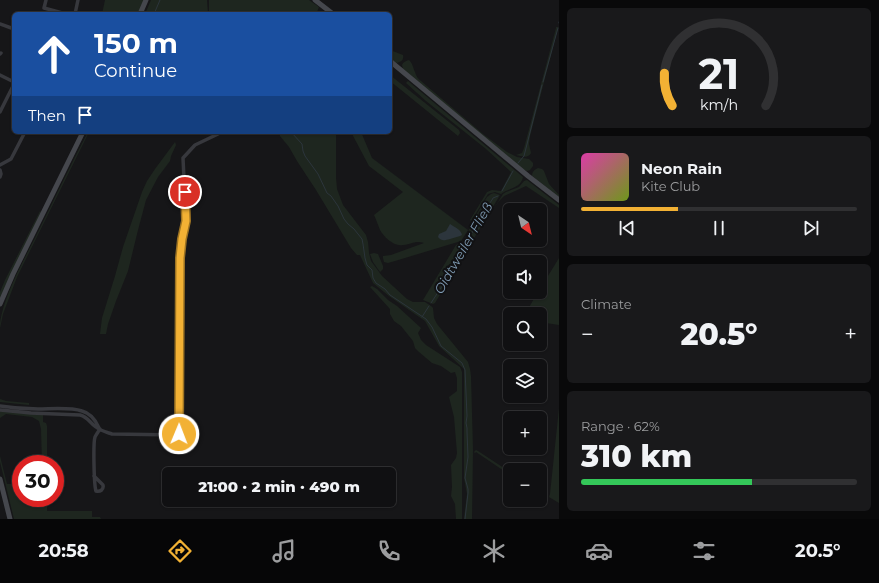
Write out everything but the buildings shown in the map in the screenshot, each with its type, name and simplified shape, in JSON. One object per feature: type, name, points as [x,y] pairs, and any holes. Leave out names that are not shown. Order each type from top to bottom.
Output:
[{"type":"street","points":[[46,0],[44,8],[59,12]]},
{"type":"street","points":[[75,12],[78,0]]},
{"type":"street","points":[[141,12],[146,0]]},
{"type":"street","points":[[315,0],[330,12]]},
{"type":"street","points":[[0,24],[12,28]]},
{"type":"street","points":[[392,63],[559,200]]},
{"type":"street","points":[[0,75],[12,82]]},
{"type":"street","points":[[0,112],[12,87]]},
{"type":"street","points":[[0,165],[11,159],[25,134]]},
{"type":"street","points":[[0,309],[1,301],[13,274],[82,134]]},
{"type":"street","points":[[0,410],[80,415],[86,417],[100,429],[112,434],[179,434],[181,252],[186,221],[183,158],[195,145],[218,134]]},
{"type":"street","points":[[0,170],[0,177]]},
{"type":"street","points":[[0,406],[34,409],[72,409],[83,411],[92,418],[100,429]]},
{"type":"street","points":[[94,476],[94,438],[100,429]]},
{"type":"street","points":[[0,479],[10,519]]},
{"type":"shaded area","points":[[105,0],[145,0],[140,12],[102,12]]},
{"type":"shaded area","points":[[151,0],[207,0],[208,12],[146,12]]},
{"type":"shaded area","points":[[209,0],[309,0],[319,7],[317,12],[209,12]]},
{"type":"shaded area","points":[[556,27],[558,28],[530,136],[529,144],[531,153],[527,157],[516,155],[522,153],[524,148]]},
{"type":"shaded area","points":[[392,51],[403,55],[402,60],[397,63],[392,60]]},
{"type":"shaded area","points":[[409,60],[419,79],[483,134],[507,152],[517,157],[529,159],[533,163],[530,170],[527,171],[522,169],[403,69],[402,64]]},
{"type":"shaded area","points":[[392,77],[459,130],[460,133],[458,136],[392,83]]},
{"type":"shaded area","points":[[408,81],[523,177],[522,181],[517,186],[501,194],[495,192],[488,194],[471,221],[470,220],[487,192],[492,190],[501,191],[511,172],[486,149],[426,101],[406,83]]},
{"type":"shaded area","points":[[88,134],[17,277],[3,314],[0,328],[4,306],[14,280],[68,170]]},
{"type":"shaded area","points":[[280,134],[336,134],[337,189],[343,205],[366,235],[371,261],[382,276],[407,299],[413,302],[425,302],[433,308],[434,318],[437,324],[468,362],[471,376],[473,450],[472,519],[464,519],[467,494],[464,478],[464,369],[439,346],[425,321],[373,283],[360,255],[357,255],[351,248],[289,147]]},
{"type":"shaded area","points":[[352,134],[362,134],[372,158],[468,230],[461,241],[388,263],[384,262],[383,256],[391,255],[424,243],[416,242],[400,245],[390,241],[382,233],[374,215],[403,192],[369,166]]},
{"type":"shaded area","points":[[175,142],[176,145],[170,161],[158,177],[146,200],[128,271],[116,301],[106,334],[100,334],[102,318],[123,247],[142,192],[147,181]]},
{"type":"shaded area","points":[[538,168],[544,171],[549,184],[559,195],[559,197],[532,176],[532,173]]},
{"type":"shaded area","points":[[527,180],[559,205],[559,208],[526,186],[504,196],[493,210],[503,194],[519,187],[524,181]]},
{"type":"shaded area","points":[[494,193],[500,195],[435,303],[433,304],[423,300],[456,245],[462,242],[466,237],[472,222],[487,197]]},
{"type":"shaded area","points":[[40,211],[41,212],[0,300],[0,292],[5,280]]},
{"type":"shaded area","points":[[450,224],[459,230],[462,235],[447,240],[441,240],[438,237],[439,234],[446,231]]},
{"type":"shaded area","points":[[370,254],[378,254],[383,266],[383,269],[380,272],[373,262]]},
{"type":"shaded area","points":[[559,258],[559,325],[547,323],[547,307],[529,307],[534,299],[547,299],[547,278]]},
{"type":"shaded area","points":[[372,286],[421,328],[418,333],[421,340],[426,345],[460,367],[462,372],[462,519],[456,519],[455,504],[451,496],[451,465],[456,458],[457,453],[454,417],[449,397],[457,391],[457,378],[455,372],[451,373],[441,366],[432,363],[415,348],[413,341],[401,326],[394,321],[390,314],[390,309],[370,287]]},
{"type":"shaded area","points":[[0,399],[29,403],[29,405],[0,402]]},
{"type":"shaded area","points":[[559,408],[559,503],[549,497]]},
{"type":"shaded area","points":[[0,411],[43,415],[43,422],[46,423],[47,426],[47,455],[42,455],[41,429],[39,421],[32,417],[6,414],[0,418]]},
{"type":"shaded area","points":[[476,450],[503,467],[503,470],[476,452],[474,452]]},
{"type":"shaded area","points":[[0,456],[7,484],[12,484],[12,507],[47,507],[47,511],[92,511],[92,517],[100,517],[101,519],[14,519],[0,462]]},
{"type":"waterway","points":[[155,12],[160,0]]},
{"type":"waterway","name":"Oidtweiler Fließ","points":[[543,82],[558,28]]},
{"type":"waterway","name":"Oidtweiler Fließ","points":[[518,163],[524,156],[542,85]]},
{"type":"waterway","points":[[293,134],[302,144],[305,156],[318,174],[327,193],[338,206],[344,219],[362,239],[367,265],[372,270],[373,278],[376,283],[385,289],[390,295],[426,319],[432,327],[441,346],[462,363],[465,370],[468,457],[465,478],[468,489],[465,519]]},
{"type":"waterway","name":"Oidtweiler Fließ","points":[[502,191],[513,171]]},
{"type":"waterway","name":"Oidtweiler Fließ","points":[[431,303],[446,280],[447,274],[453,268],[463,249],[468,243],[474,226],[482,218],[484,211],[493,198],[498,196]]},
{"type":"waterway","name":"Oidtweiler Fließ","points":[[422,317],[429,306]]},
{"type":"route","points":[[179,434],[180,258],[186,221],[185,192]]}]
